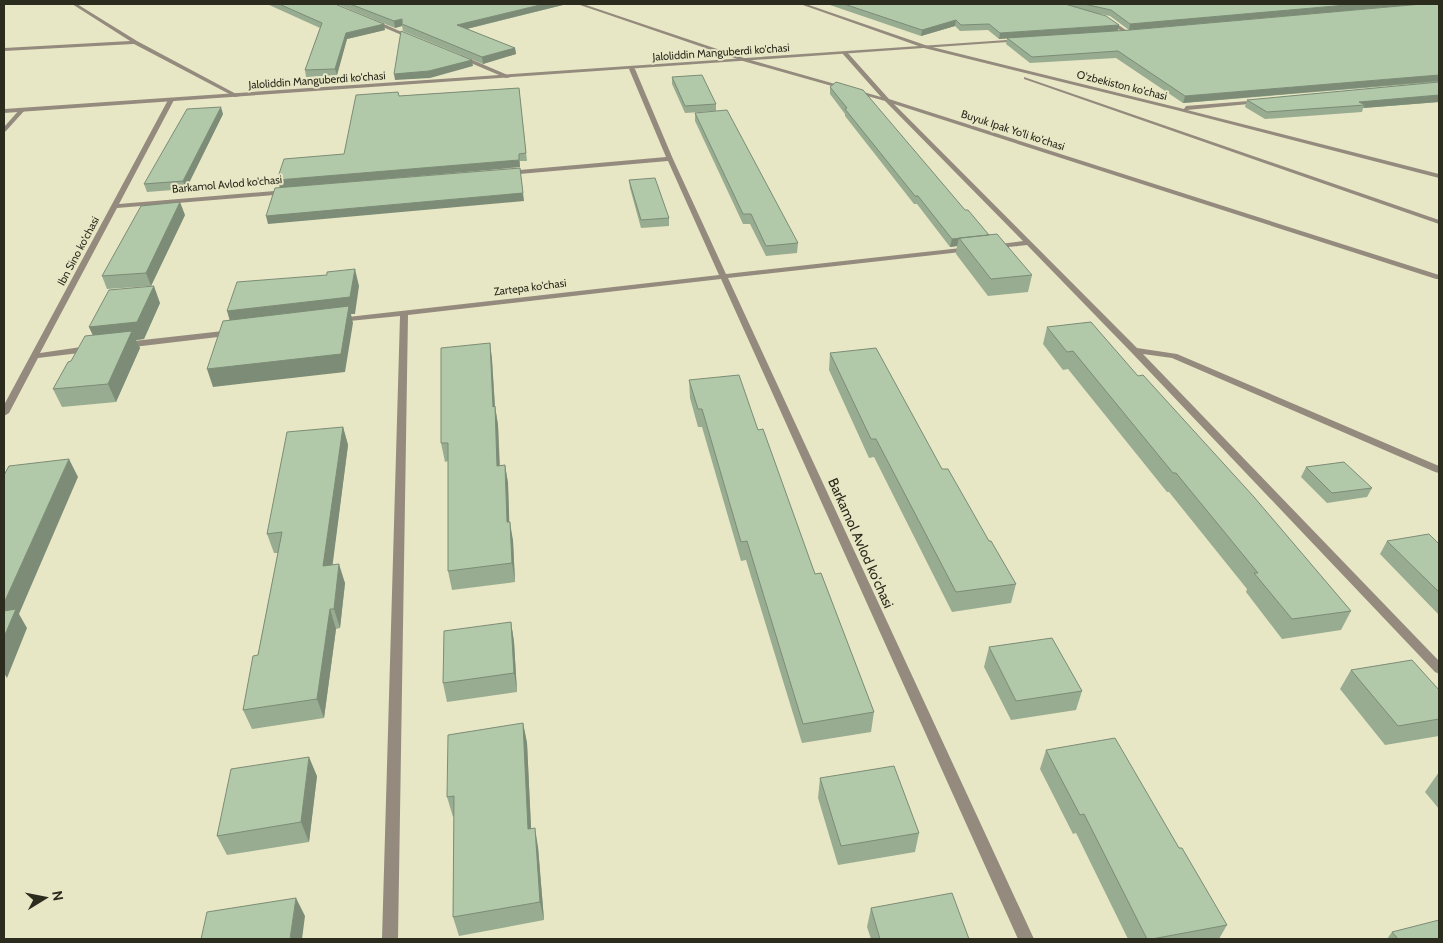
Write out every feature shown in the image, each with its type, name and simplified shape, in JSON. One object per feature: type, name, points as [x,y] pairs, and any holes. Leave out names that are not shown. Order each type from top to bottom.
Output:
[{"type":"street","points":[[74,4],[135,42],[237,96]]},
{"type":"street","name":"Buyuk Ipak Yo'li ko'chasi","points":[[579,4],[745,60],[887,100],[1439,277]]},
{"type":"street","name":"O'zbekiston ko'chasi","points":[[802,4],[926,47],[970,59],[1178,109],[1439,176]]},
{"type":"street","points":[[1098,17],[1107,19],[1128,33]]},
{"type":"street","points":[[366,18],[419,40]]},
{"type":"street","points":[[1118,34],[1138,32]]},
{"type":"street","name":"Jaloliddin Manguberdi ko'chasi","points":[[4,111],[632,69],[1022,40]]},
{"type":"street","points":[[4,50],[135,42]]},
{"type":"street","points":[[845,53],[887,100],[1134,350],[1439,669]]},
{"type":"street","points":[[455,55],[508,77]]},
{"type":"street","points":[[970,59],[1439,222]]},
{"type":"street","name":"Barkamol Avlod ko'chasi","points":[[632,69],[670,159],[1026,939]]},
{"type":"street","name":"Ibn Sino ko'chasi","points":[[4,413],[171,100]]},
{"type":"street","points":[[1178,109],[1265,101]]},
{"type":"street","points":[[4,130],[22,110]]},
{"type":"street","points":[[502,173],[670,159]]},
{"type":"street","name":"Barkamol Avlod ko'chasi","points":[[114,206],[293,191]]},
{"type":"street","name":"Zartepa ko'chasi","points":[[327,322],[724,275],[1029,243]]},
{"type":"street","points":[[390,939],[404,313]]},
{"type":"street","points":[[113,347],[239,332]]},
{"type":"street","points":[[35,356],[93,349]]},
{"type":"street","points":[[1134,350],[1174,356],[1439,470]]},
{"type":"building","points":[[279,4],[335,4],[384,24],[346,33],[335,69],[305,70],[322,23]]},
{"type":"building","points":[[350,4],[544,4],[457,25],[515,48],[482,57],[402,24],[402,19],[394,21]]},
{"type":"building","points":[[844,4],[1065,4],[1106,16],[1119,25],[1000,33],[989,24],[961,25],[956,20],[922,30]]},
{"type":"building","points":[[1084,4],[1358,4],[1130,24],[1111,10]]},
{"type":"building","points":[[1439,4],[1439,75],[1185,96],[1118,51],[1032,57],[1007,38],[1130,30]]},
{"type":"building","points":[[401,31],[472,60],[429,71],[394,74]]},
{"type":"building","points":[[702,75],[716,104],[685,106],[672,77]]},
{"type":"building","points":[[836,82],[863,90],[965,210],[968,210],[989,235],[952,239],[845,109],[847,108],[830,87]]},
{"type":"building","points":[[1439,82],[1439,95],[1359,102],[1365,105],[1267,112],[1247,100]]},
{"type":"building","points":[[519,88],[526,153],[519,154],[519,160],[277,180],[284,159],[344,154],[356,95],[398,92],[399,96]]},
{"type":"building","points":[[221,107],[183,181],[144,184],[187,109]]},
{"type":"building","points":[[727,110],[798,243],[766,246],[751,214],[743,214],[695,113]]},
{"type":"building","points":[[520,168],[523,193],[266,216],[275,188]]},
{"type":"building","points":[[655,178],[669,218],[641,220],[629,180]]},
{"type":"building","points":[[180,202],[146,273],[102,276],[141,206]]},
{"type":"building","points":[[997,234],[1032,275],[991,279],[959,238]]},
{"type":"building","points":[[355,269],[350,297],[227,311],[237,282],[327,275],[327,272]]},
{"type":"building","points":[[154,286],[137,322],[89,327],[109,290]]},
{"type":"building","points":[[349,306],[341,354],[207,369],[223,321]]},
{"type":"building","points":[[1091,322],[1138,376],[1143,375],[1254,497],[1351,611],[1292,619],[1254,573],[1258,573],[1176,473],[1173,473],[1073,351],[1067,352],[1047,327]]},
{"type":"building","points":[[132,331],[108,384],[53,389],[85,336]]},
{"type":"building","points":[[490,343],[497,466],[505,465],[507,522],[510,522],[512,563],[448,571],[448,443],[441,443],[441,348]]},
{"type":"building","points":[[876,348],[942,469],[948,469],[1016,584],[956,592],[876,439],[871,439],[830,353]]},
{"type":"building","points":[[739,375],[758,430],[763,429],[815,574],[821,573],[874,712],[803,724],[747,541],[741,542],[702,409],[698,409],[689,380]]},
{"type":"building","points":[[343,427],[323,566],[339,564],[334,609],[330,609],[317,699],[243,710],[253,656],[258,655],[282,532],[267,534],[287,432]]},
{"type":"building","points":[[69,459],[4,603],[4,475],[9,466]]},
{"type":"building","points":[[1344,462],[1372,488],[1332,493],[1306,467]]},
{"type":"building","points":[[1429,534],[1439,544],[1439,592],[1387,541]]},
{"type":"building","points":[[16,609],[4,637],[4,611]]},
{"type":"building","points":[[511,622],[514,673],[443,683],[444,631]]},
{"type":"building","points":[[1052,638],[1082,691],[1016,701],[989,647]]},
{"type":"building","points":[[1412,660],[1439,690],[1439,719],[1398,726],[1351,670]]},
{"type":"building","points":[[523,723],[528,829],[535,828],[540,902],[453,917],[454,796],[447,797],[448,735]]},
{"type":"building","points":[[1115,738],[1179,848],[1182,848],[1227,925],[1147,939],[1084,814],[1080,815],[1046,750]]},
{"type":"building","points":[[309,757],[301,822],[217,836],[231,769]]},
{"type":"building","points":[[894,766],[919,833],[841,846],[820,778]]},
{"type":"building","points":[[952,893],[969,939],[880,939],[871,908]]},
{"type":"building","points":[[296,898],[290,939],[201,939],[207,912]]},
{"type":"building","points":[[1439,920],[1439,939],[1398,939],[1392,932]]}]
